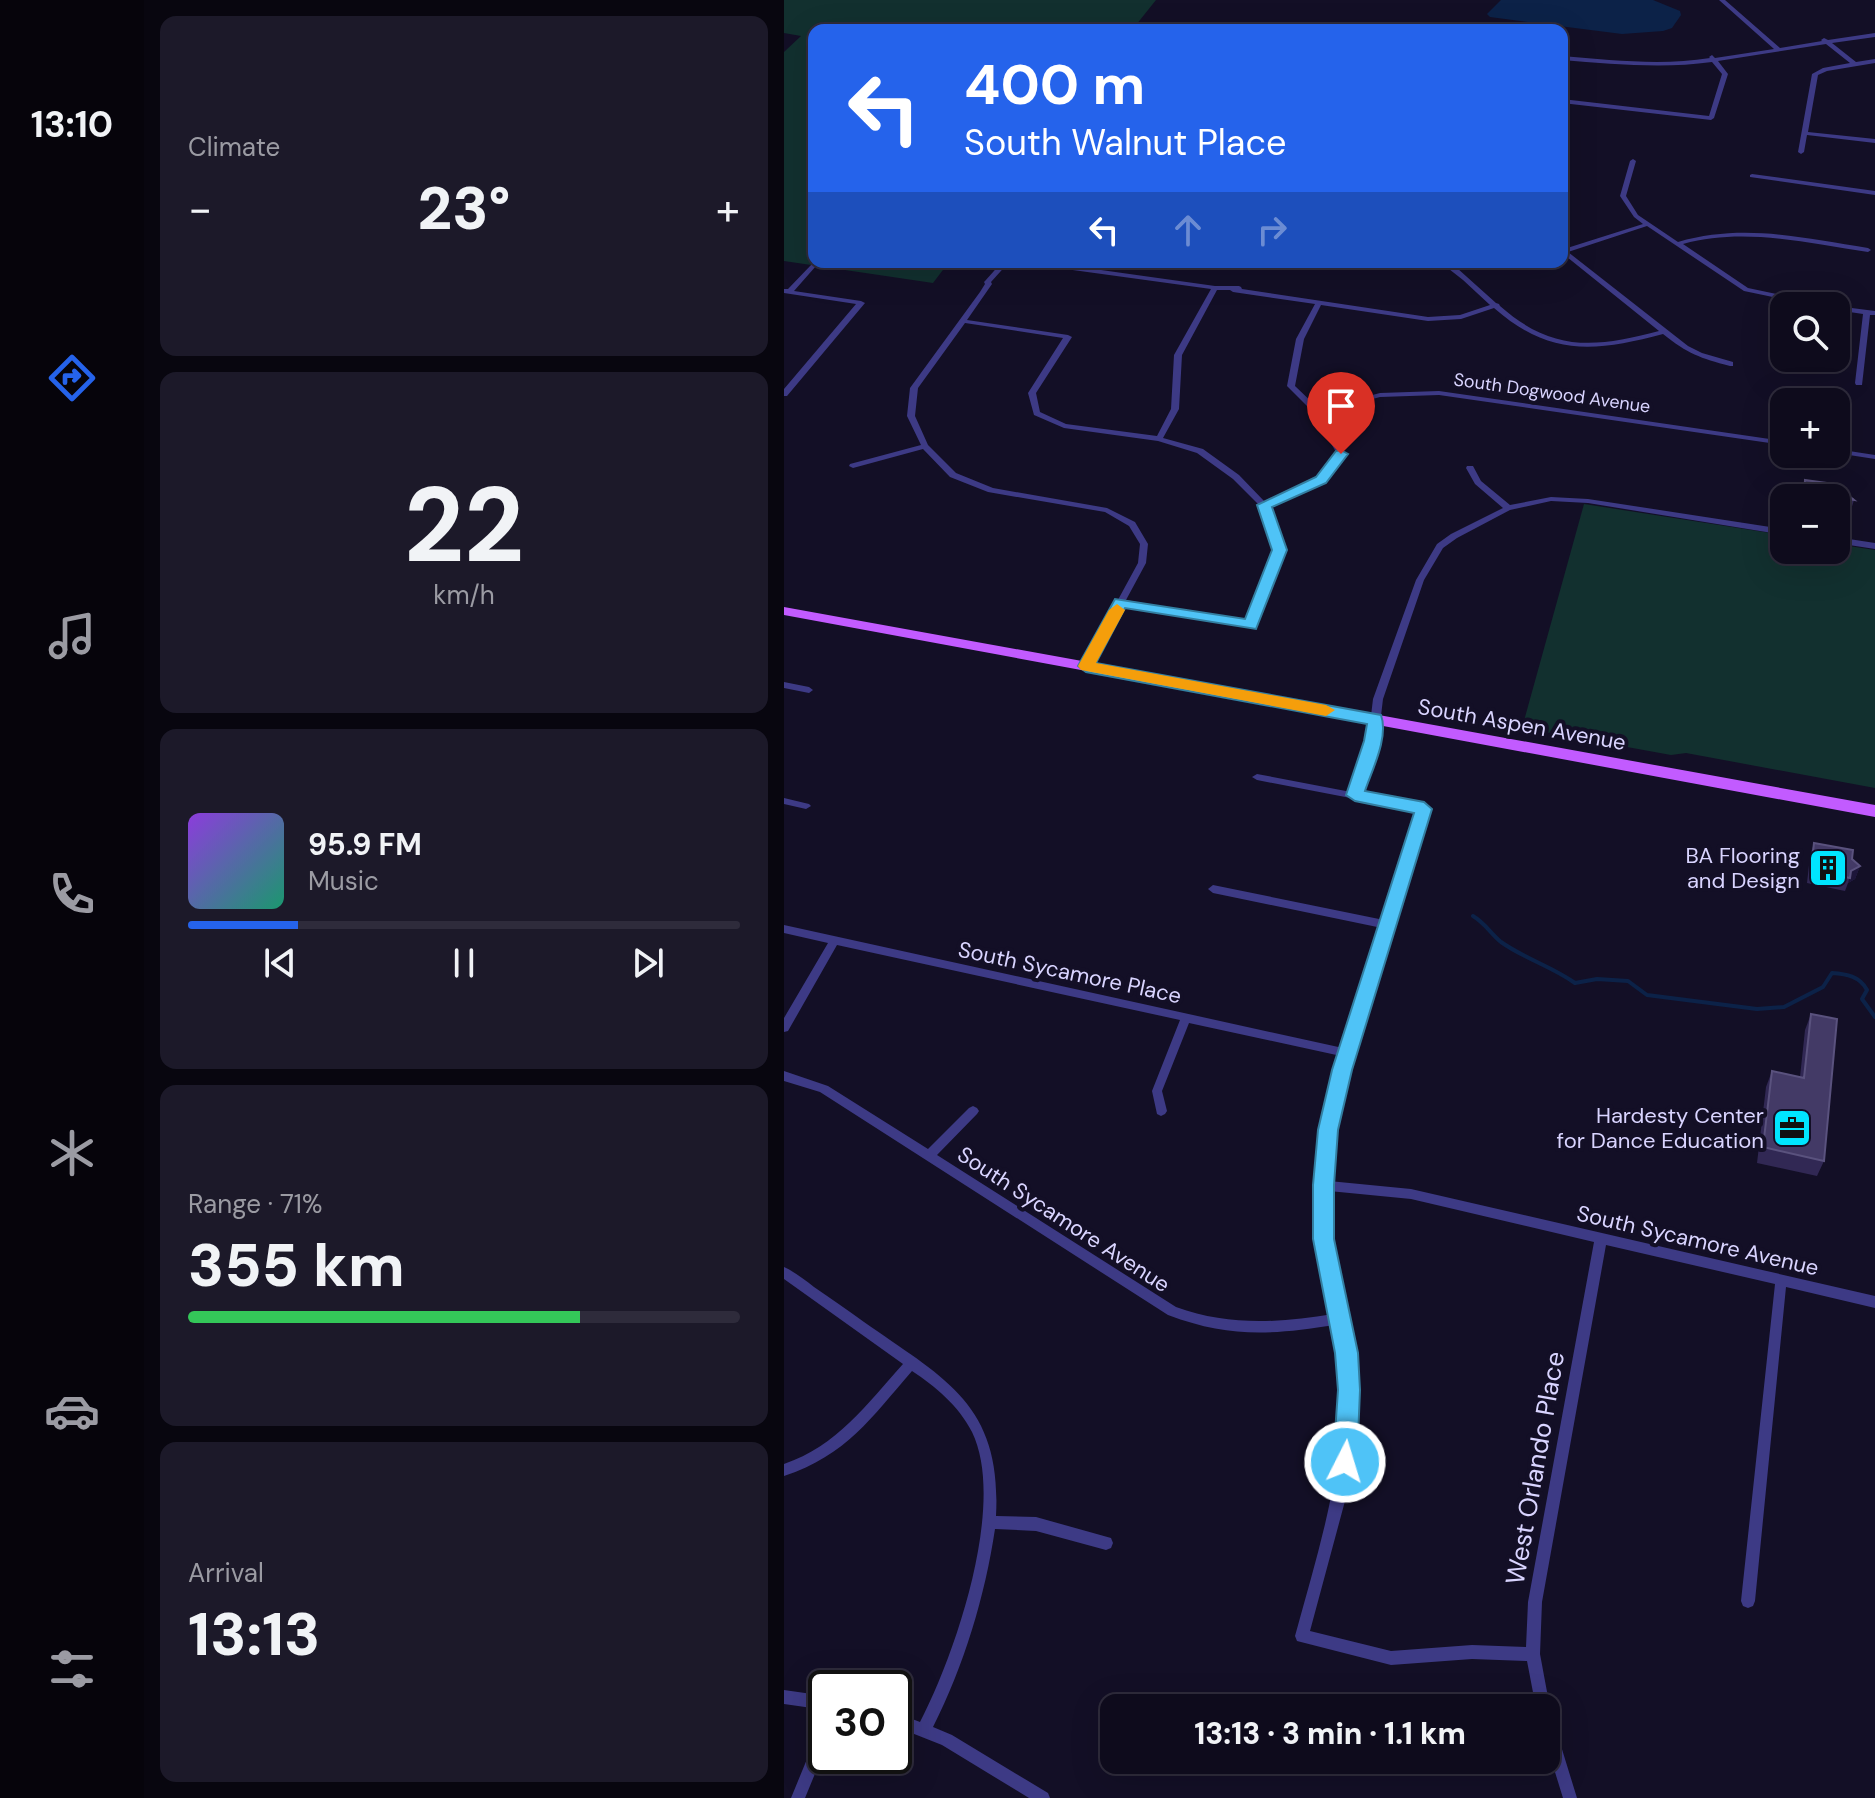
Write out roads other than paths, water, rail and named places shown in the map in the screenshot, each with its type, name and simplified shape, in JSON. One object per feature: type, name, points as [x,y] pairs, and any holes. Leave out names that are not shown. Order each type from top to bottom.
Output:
[{"type":"main road","name":"South Aspen Avenue","points":[[784,611],[1875,811]]},
{"type":"street","points":[[1722,0],[1779,50]]},
{"type":"street","points":[[1568,59],[1621,63],[1675,62],[1779,50],[1875,28]]},
{"type":"street","points":[[1713,58],[1812,38],[1827,42],[1875,35]]},
{"type":"street","points":[[1819,40],[1845,65]]},
{"type":"street","points":[[1827,42],[1854,64]]},
{"type":"street","points":[[1832,55],[1841,53]]},
{"type":"street","points":[[1568,102],[1711,118],[1725,74],[1713,58]]},
{"type":"street","points":[[1801,152],[1815,74],[1845,65],[1875,61]]},
{"type":"street","points":[[1804,133],[1875,141]]},
{"type":"street","points":[[1633,161],[1623,196],[1636,216],[1746,290],[1770,295]]},
{"type":"street","points":[[1752,176],[1875,193]]},
{"type":"street","points":[[1568,249],[1648,224]]},
{"type":"street","points":[[1677,244],[1701,236],[1737,233],[1868,250]]},
{"type":"street","points":[[1568,255],[1663,332],[1699,355],[1730,364]]},
{"type":"street","points":[[786,292],[811,268]]},
{"type":"street","points":[[1002,268],[914,388],[911,416],[925,446],[953,475],[991,490],[1107,510],[1132,524],[1144,544],[1142,563],[1086,666]]},
{"type":"street","points":[[1074,268],[1428,319],[1461,317],[1497,305]]},
{"type":"street","points":[[1118,274],[1122,268]]},
{"type":"street","points":[[1451,268],[1529,332],[1580,345],[1605,346],[1663,332]]},
{"type":"street","points":[[1159,439],[1175,409],[1178,355],[1215,288]]},
{"type":"street","points":[[784,394],[861,303],[786,292]]},
{"type":"street","points":[[1264,505],[1321,480],[1341,454],[1317,412],[1291,386],[1300,339],[1319,303]]},
{"type":"street","points":[[1850,310],[1871,313],[1859,383]]},
{"type":"street","points":[[963,321],[1068,337],[1032,393],[1037,413],[1064,426],[1159,439],[1200,451],[1236,477],[1264,505],[1279,550],[1250,625],[1121,602]]},
{"type":"street","name":"South Dogwood Avenue","points":[[1317,412],[1380,395],[1439,393],[1770,441]]},
{"type":"street","points":[[853,466],[925,446]]},
{"type":"street","points":[[1850,453],[1875,457]]},
{"type":"street","points":[[1470,468],[1478,482],[1508,508]]},
{"type":"street","points":[[1355,795],[1373,741],[1378,699],[1420,580],[1440,547],[1508,508],[1551,499],[1588,501],[1770,530]]},
{"type":"street","points":[[1850,542],[1875,546]]},
{"type":"street","points":[[784,685],[809,690]]},
{"type":"street","points":[[1257,777],[1424,809],[1332,1109],[1323,1185],[1323,1239],[1341,1318],[1349,1390],[1345,1462],[1302,1636],[1391,1658],[1472,1652],[1533,1654]]},
{"type":"street","points":[[784,801],[806,806]]},
{"type":"street","points":[[1213,889],[1388,925]]},
{"type":"street","name":"South Sycamore Place","points":[[784,929],[1347,1053]]},
{"type":"street","points":[[784,1028],[835,940]]},
{"type":"street","points":[[1161,1111],[1157,1091],[1186,1018]]},
{"type":"street","name":"South Sycamore Avenue","points":[[784,1076],[824,1089],[1156,1303],[1185,1317],[1221,1327],[1262,1329],[1341,1318]]},
{"type":"street","points":[[929,1156],[973,1111]]},
{"type":"street","name":"South Sycamore Avenue","points":[[1323,1185],[1411,1194],[1875,1302]]},
{"type":"street","name":"West Orlando Place","points":[[1540,1694],[1533,1654],[1535,1602],[1601,1238]]},
{"type":"street","points":[[784,1272],[952,1394],[973,1421],[989,1465],[991,1522],[958,1655],[924,1729]]},
{"type":"street","points":[[1748,1601],[1781,1280]]},
{"type":"street","points":[[784,1470],[806,1463],[833,1447],[911,1363]]},
{"type":"street","points":[[991,1522],[1036,1524],[1106,1543]]},
{"type":"street","points":[[784,1697],[808,1700]]},
{"type":"street","points":[[912,1725],[981,1758],[1043,1798]]},
{"type":"street","points":[[1560,1766],[1570,1798]]},
{"type":"street","points":[[798,1798],[808,1774]]},
{"type":"water","points":[[1501,0],[1653,0],[1680,11],[1681,15],[1672,28],[1663,31],[1622,34],[1568,27],[1568,24],[1490,17],[1487,14]]},
{"type":"waterway","points":[[1473,916],[1501,942],[1575,983],[1597,979],[1628,981],[1647,995],[1757,1009],[1784,1007],[1823,987],[1832,973],[1837,973],[1852,977],[1864,985],[1867,990],[1862,999],[1875,1017]]},
{"type":"place","name":"BA Flooring and Design","points":[[1828,868]]},
{"type":"place","name":"Hardesty Center for Dance Education","points":[[1792,1128]]}]
